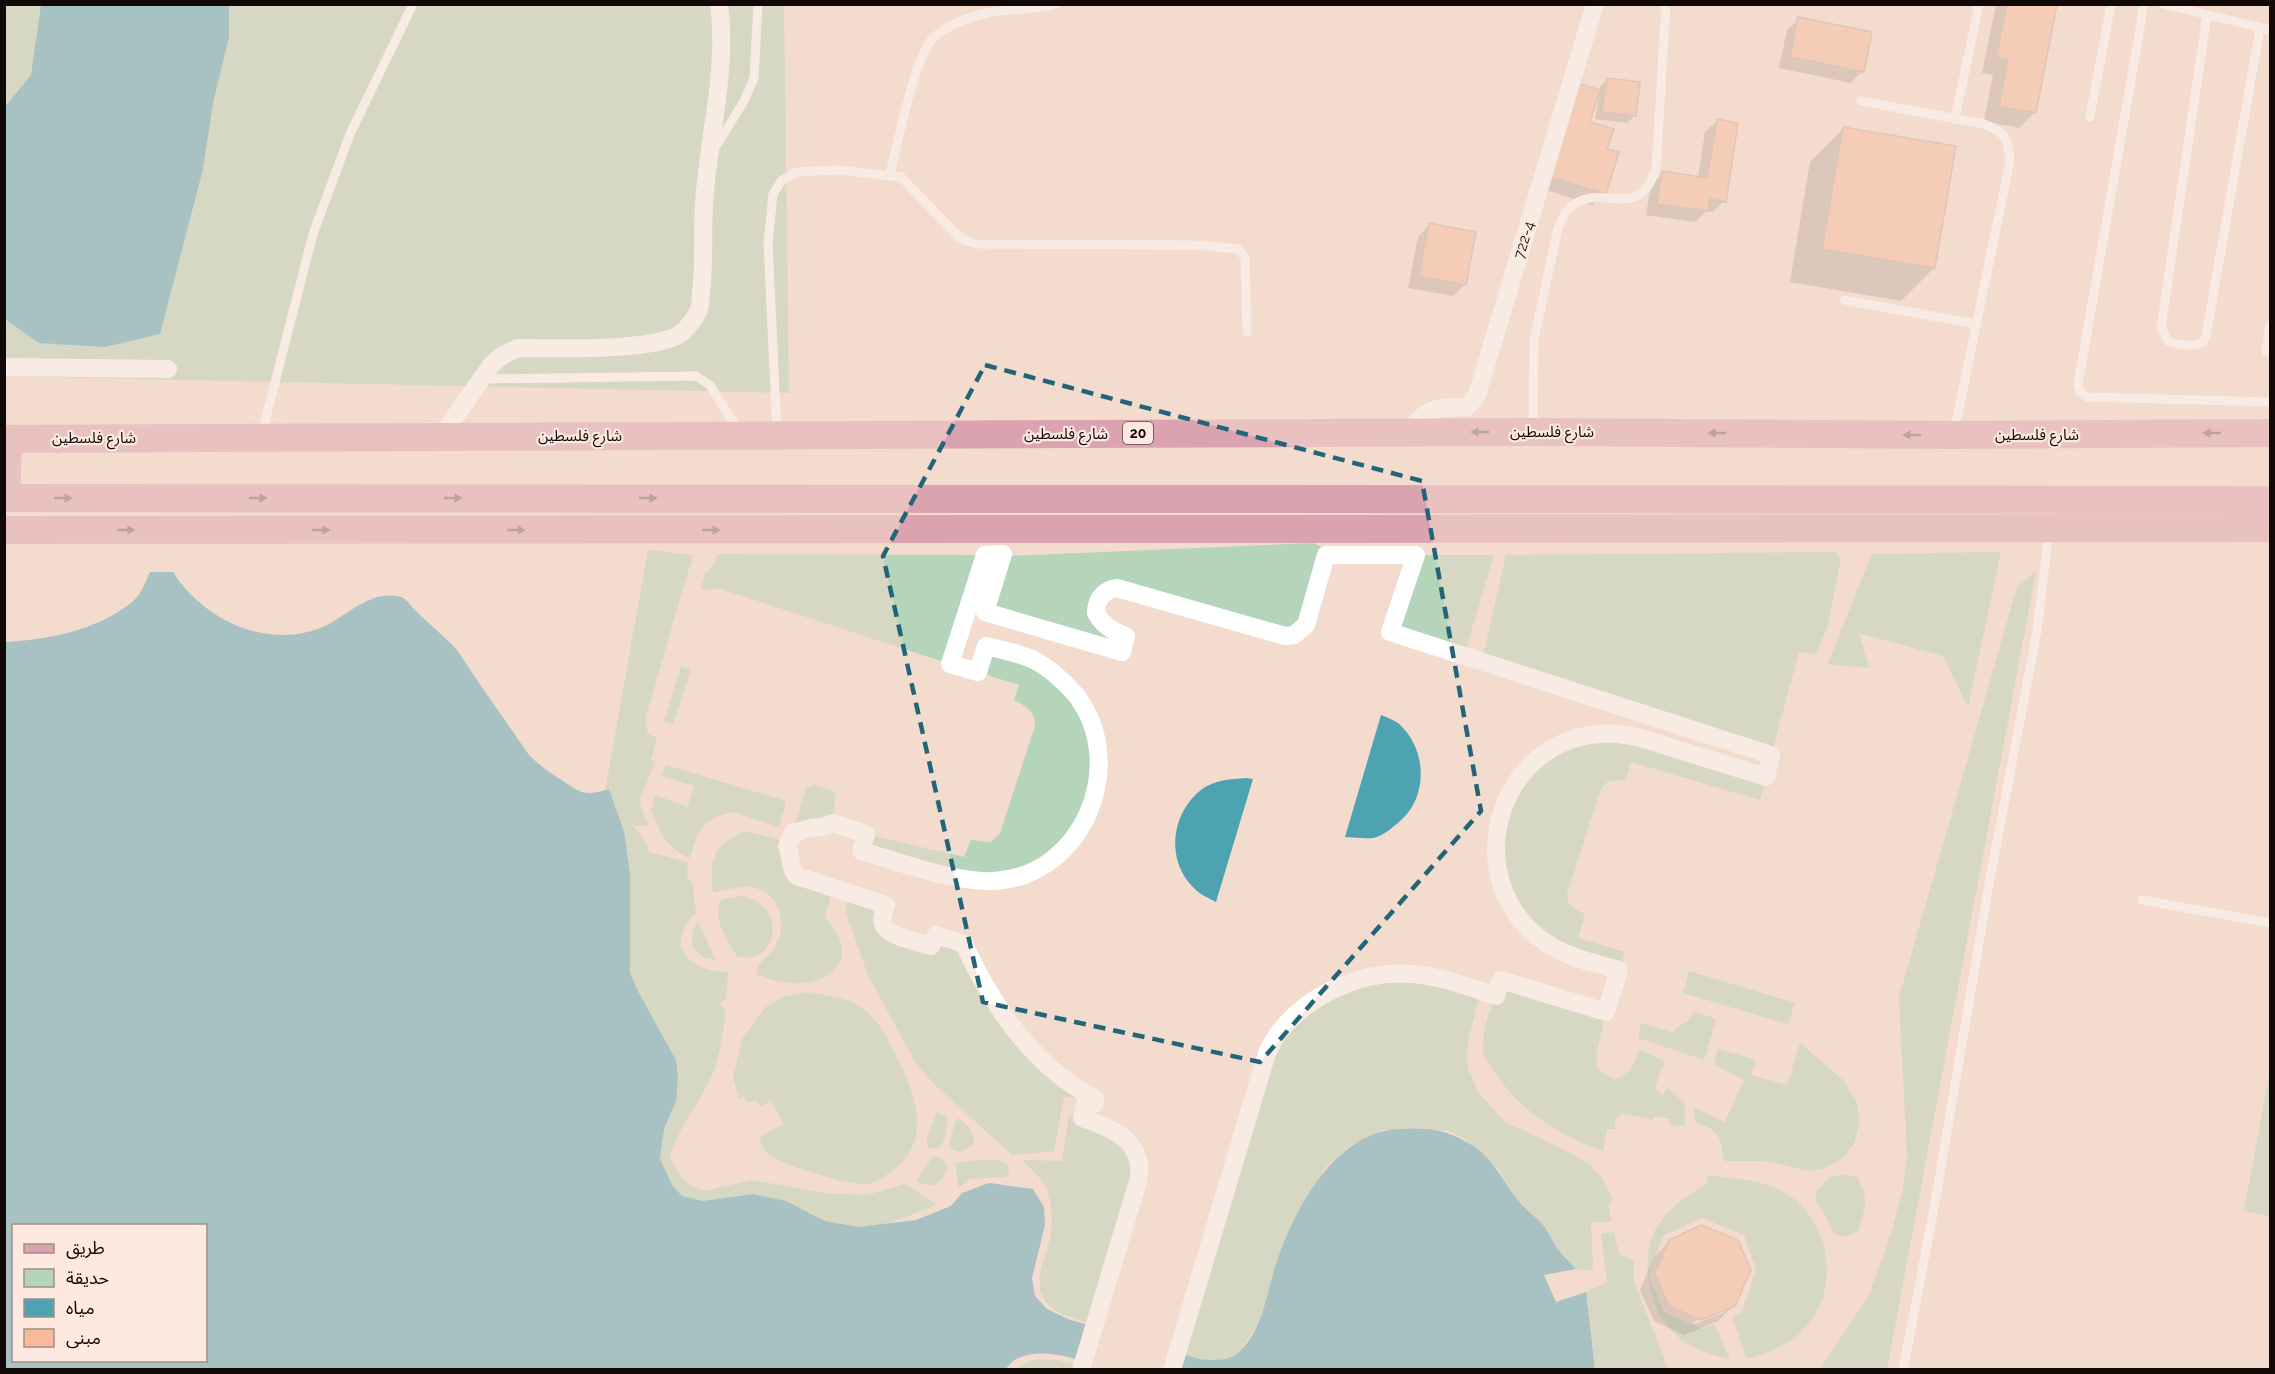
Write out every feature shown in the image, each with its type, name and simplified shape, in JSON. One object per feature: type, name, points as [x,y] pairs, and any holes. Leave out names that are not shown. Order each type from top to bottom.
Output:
[{"type":"main road","name":"شارع فلسطين","points":[[6,439],[1409,432],[1954,435],[2271,433]]},
{"type":"main road","points":[[6,439],[5,498],[2271,500]]},
{"type":"main road","points":[[1303,498],[1327,517],[1353,530]]},
{"type":"main road","points":[[1401,529],[1454,498]]},
{"type":"main road","points":[[4,530],[2271,528]]},
{"type":"street","points":[[440,438],[492,364],[503,355],[518,348],[641,346],[665,341],[680,334],[699,308],[703,273],[703,207],[707,161],[721,68],[718,4]]},
{"type":"street","name":"722-4","points":[[1409,432],[1421,415],[1436,409],[1467,407],[1477,395],[1594,4]]},
{"type":"street","points":[[4,366],[168,369]]},
{"type":"street","points":[[1081,1370],[1139,1178],[1140,1170],[1135,1154],[1123,1136],[1105,1125],[1082,1118],[1086,1101],[1094,1104],[1095,1099],[1065,1078],[1028,1046],[995,1005],[982,984],[964,944],[936,935],[931,946],[893,935],[883,927],[882,921],[886,905],[797,876],[787,846],[793,832],[797,833],[810,826],[824,828],[833,823],[866,834],[861,852],[965,879],[994,881],[1040,867],[1062,850],[1086,820],[1096,792],[1100,760],[1098,742],[1086,710],[1076,695],[1033,660],[986,646],[978,672],[950,664],[985,555],[1002,554],[985,612],[1122,652],[1126,636],[1106,626],[1096,613],[1099,600],[1110,589],[1117,588],[1285,636],[1294,635],[1306,625],[1326,555],[1416,555],[1390,632],[1771,755],[1766,777],[1630,735],[1598,734],[1567,741],[1530,767],[1509,793],[1502,808],[1496,837],[1496,851],[1502,886],[1510,904],[1526,926],[1549,946],[1577,958],[1619,970],[1606,1012],[1501,980],[1496,996],[1443,979],[1410,974],[1367,976],[1334,989],[1304,1008],[1280,1030],[1266,1053],[1172,1370]]},
{"type":"lane","points":[[261,438],[314,234],[350,134],[413,4]]},
{"type":"lane","points":[[707,161],[744,101],[754,78],[758,4]]},
{"type":"lane","points":[[890,174],[914,81],[924,50],[933,38],[953,23],[992,12],[1044,8],[1056,4]]},
{"type":"lane","points":[[1533,432],[1534,340],[1558,228],[1566,212],[1589,197],[1631,200],[1641,194],[1650,184],[1656,169],[1666,4]]},
{"type":"lane","points":[[1955,119],[1979,4]]},
{"type":"lane","points":[[2090,117],[2111,4]]},
{"type":"lane","points":[[2143,4],[2142,23],[2080,373],[2080,392],[2087,397],[2271,402]]},
{"type":"lane","points":[[2163,4],[2271,30]]},
{"type":"lane","points":[[2207,15],[2161,328],[2169,342],[2179,345],[2202,343],[2206,336],[2260,28]]},
{"type":"lane","points":[[1862,101],[1984,124],[2000,131],[2008,142],[2010,161],[1954,435]]},
{"type":"lane","points":[[777,435],[768,243],[773,194],[782,180],[797,172],[850,170],[901,177],[961,239],[977,244],[1197,245],[1238,249],[1245,258],[1247,332]]},
{"type":"lane","points":[[1844,300],[1977,324]]},
{"type":"lane","points":[[2266,351],[2270,326]]},
{"type":"lane","points":[[482,379],[696,376],[710,385],[741,435]]},
{"type":"lane","points":[[1903,1370],[1935,1203],[1989,884],[2037,631],[2049,528]]},
{"type":"lane","points":[[2142,900],[2271,923]]},
{"type":"highlighted area","points":[[985,365],[1422,481],[1481,811],[1260,1062],[983,1002],[883,556]]},
{"type":"green space","points":[[5,5],[784,5],[789,393],[5,376]]},
{"type":"green space","points":[[1313,543],[1324,548],[1300,631],[1117,588],[1099,600],[1122,652],[985,612],[1009,556]]},
{"type":"green space","points":[[648,550],[693,555],[645,719],[648,734],[657,738],[651,760],[655,762],[639,801],[648,826],[633,826],[643,838],[649,852],[688,862],[687,875],[693,886],[696,913],[686,925],[681,936],[681,946],[692,962],[714,971],[728,972],[726,998],[720,1004],[726,1011],[715,1067],[678,1135],[670,1157],[679,1174],[689,1185],[705,1191],[752,1180],[824,1193],[867,1195],[905,1184],[937,1205],[884,1225],[858,1227],[825,1221],[786,1201],[753,1194],[703,1201],[682,1196],[672,1186],[660,1159],[664,1129],[676,1101],[676,1060],[630,973],[630,874],[609,789],[605,791]]},
{"type":"green space","points":[[1835,552],[1841,559],[1828,625],[1816,654],[1799,652],[1771,755],[1482,661],[1506,555]]},
{"type":"green space","points":[[2001,552],[1968,707],[1943,656],[1859,633],[1869,668],[1828,664],[1872,554]]},
{"type":"green space","points":[[717,554],[985,555],[950,664],[718,588],[701,589],[705,573],[713,567]]},
{"type":"green space","points":[[1416,555],[1494,555],[1464,655],[1390,632]]},
{"type":"green space","points":[[2036,571],[1887,1369],[1820,1369],[1868,1297],[1890,1237],[1903,1190],[1907,1156],[1899,997],[2017,587]]},
{"type":"green space","points":[[986,646],[1065,684],[1100,760],[1067,844],[994,881],[861,851],[866,834],[964,857],[971,840],[991,842],[1000,833],[1035,721],[1029,710],[1014,700],[1019,685],[978,672]]},
{"type":"green space","points":[[681,666],[691,670],[673,724],[664,722]]},
{"type":"green space","points":[[1598,734],[1766,777],[1760,800],[1631,762],[1626,779],[1607,782],[1600,791],[1567,898],[1572,907],[1585,914],[1578,938],[1625,952],[1619,970],[1577,958],[1511,904],[1496,837],[1530,767]]},
{"type":"green space","points":[[666,765],[786,801],[779,827],[733,812],[715,817],[705,824],[696,837],[690,858],[682,854],[669,844],[651,810],[655,795],[688,807],[694,786],[661,776]]},
{"type":"green space","points":[[815,785],[835,792],[833,823],[793,832],[806,788]]},
{"type":"green space","points":[[744,831],[777,839],[787,846],[792,866],[833,888],[825,917],[838,936],[842,945],[842,955],[836,967],[820,979],[788,983],[757,974],[757,969],[779,940],[781,920],[775,902],[761,890],[750,887],[713,892],[712,870],[715,855],[726,842]]},
{"type":"green space","points":[[850,894],[886,905],[883,927],[964,944],[983,984],[1086,1100],[1064,1096],[1054,1151],[1012,1155],[935,1085],[916,1064],[868,975],[845,910]]},
{"type":"green space","points":[[739,896],[755,901],[766,909],[771,920],[772,932],[769,944],[762,952],[751,957],[737,956],[719,922],[721,900]]},
{"type":"green space","points":[[698,922],[716,960],[703,957],[692,947],[693,929]]},
{"type":"green space","points":[[1689,971],[1795,1003],[1788,1024],[1683,993]]},
{"type":"green space","points":[[1367,976],[1481,991],[1466,1056],[1468,1069],[1478,1092],[1505,1122],[1565,1150],[1590,1165],[1602,1178],[1613,1200],[1608,1205],[1612,1222],[1591,1222],[1593,1268],[1588,1271],[1576,1269],[1558,1248],[1544,1226],[1518,1200],[1498,1169],[1462,1137],[1448,1131],[1419,1128],[1382,1130],[1350,1146],[1326,1167],[1282,1246],[1260,1322],[1237,1355],[1219,1360],[1199,1359],[1178,1353],[1280,1030]]},
{"type":"green space","points":[[1501,980],[1606,1012],[1596,1055],[1598,1070],[1614,1079],[1624,1075],[1633,1064],[1639,1049],[1664,1061],[1655,1088],[1663,1096],[1667,1088],[1685,1103],[1685,1126],[1669,1125],[1670,1119],[1655,1116],[1653,1120],[1622,1113],[1614,1121],[1616,1129],[1607,1129],[1603,1151],[1571,1138],[1541,1120],[1515,1098],[1484,1055],[1485,1028]]},
{"type":"green space","points":[[809,992],[849,1001],[867,1012],[877,1023],[896,1055],[914,1101],[917,1131],[913,1145],[905,1159],[892,1171],[868,1184],[834,1179],[795,1167],[769,1154],[759,1138],[783,1124],[771,1100],[761,1107],[755,1100],[748,1103],[744,1096],[739,1099],[733,1077],[743,1037],[767,1006],[785,996]]},
{"type":"green space","points":[[1694,1011],[1716,1019],[1704,1060],[1638,1038],[1641,1023],[1673,1033],[1675,1029],[1688,1021]]},
{"type":"green space","points":[[1800,1043],[1842,1079],[1856,1100],[1860,1120],[1854,1144],[1840,1161],[1824,1168],[1808,1171],[1765,1161],[1724,1161],[1718,1136],[1710,1129],[1696,1123],[1693,1107],[1725,1122],[1744,1080],[1714,1064],[1718,1049],[1756,1060],[1751,1075],[1787,1085]]},
{"type":"green space","points":[[2270,1071],[2270,1216],[2244,1211]]},
{"type":"green space","points":[[937,1112],[947,1117],[947,1128],[941,1145],[933,1149],[928,1147],[927,1138]]},
{"type":"green space","points":[[1069,1115],[1105,1125],[1140,1170],[1094,1325],[1066,1316],[1051,1307],[1041,1292],[1041,1268],[1049,1243],[1051,1208],[1044,1184],[1022,1160],[1062,1161]]},
{"type":"green space","points":[[957,1118],[969,1128],[974,1139],[974,1143],[961,1152],[953,1150],[949,1144]]},
{"type":"green space","points":[[933,1156],[944,1161],[947,1169],[945,1174],[934,1186],[916,1182]]},
{"type":"green space","points":[[999,1160],[1008,1165],[1009,1173],[1005,1177],[970,1179],[959,1188],[955,1163]]},
{"type":"green space","points":[[1707,1175],[1768,1185],[1787,1194],[1801,1205],[1813,1220],[1821,1236],[1827,1272],[1825,1290],[1819,1308],[1803,1330],[1781,1346],[1747,1359],[1732,1317],[1742,1312],[1756,1270],[1744,1235],[1702,1218],[1664,1235],[1648,1274],[1648,1252],[1658,1225],[1679,1202],[1707,1184]]},
{"type":"green space","points":[[1856,1176],[1863,1189],[1865,1203],[1858,1231],[1844,1237],[1834,1234],[1824,1213],[1817,1205],[1816,1192],[1829,1177]]},
{"type":"green space","points":[[1614,1232],[1619,1254],[1634,1260],[1634,1281],[1668,1369],[1595,1369],[1586,1292],[1607,1282],[1601,1234]]},
{"type":"green space","points":[[1648,1274],[1664,1312],[1702,1329],[1714,1324],[1730,1359],[1701,1351],[1688,1344],[1666,1325],[1653,1298]]},
{"type":"green space","points":[[1037,1359],[1057,1360],[1082,1366],[1081,1369],[1018,1370],[1020,1366]]},
{"type":"water","points":[[41,5],[229,5],[229,37],[213,103],[203,169],[160,334],[105,347],[39,343],[5,319],[5,107],[31,75]]},
{"type":"water","points":[[150,572],[173,572],[202,605],[220,617],[240,627],[261,633],[283,635],[305,632],[327,625],[380,596],[401,597],[457,651],[533,759],[583,792],[594,793],[609,789],[624,832],[630,874],[630,973],[676,1060],[678,1077],[676,1101],[664,1129],[660,1159],[672,1185],[682,1196],[703,1201],[753,1194],[786,1201],[825,1221],[858,1227],[916,1220],[951,1206],[962,1193],[989,1183],[1033,1189],[1044,1207],[1045,1225],[1032,1278],[1035,1296],[1047,1309],[1068,1319],[1199,1359],[1219,1360],[1238,1353],[1258,1325],[1274,1271],[1291,1226],[1303,1203],[1334,1161],[1353,1145],[1374,1134],[1398,1129],[1438,1130],[1456,1136],[1482,1153],[1521,1203],[1543,1225],[1558,1249],[1576,1269],[1544,1275],[1556,1302],[1586,1292],[1595,1369],[1110,1370],[1064,1356],[1041,1354],[1018,1358],[1004,1370],[5,1370],[5,642],[38,639],[87,627],[118,612],[131,603],[142,589]]},
{"type":"water","points":[[1381,715],[1398,723],[1415,745],[1421,772],[1420,786],[1409,811],[1384,834],[1373,838],[1345,837]]},
{"type":"water","points":[[1253,779],[1216,902],[1196,890],[1186,879],[1179,866],[1175,838],[1178,825],[1191,799],[1202,789],[1218,782]]},
{"type":"pier","points":[[1094,1324],[1178,1350],[1172,1370],[1099,1370],[1082,1365]]},
{"type":"building","points":[[2007,4],[2057,4],[2036,113],[1999,106],[2008,60],[1996,57]]},
{"type":"building","points":[[1798,17],[1872,32],[1864,72],[1790,57]]},
{"type":"building","points":[[1607,78],[1640,82],[1636,116],[1602,112]]},
{"type":"building","points":[[1580,84],[1600,90],[1590,122],[1614,129],[1607,149],[1619,152],[1606,194],[1550,177]]},
{"type":"building","points":[[1717,119],[1738,123],[1726,202],[1710,199],[1708,211],[1657,204],[1662,171],[1707,178]]},
{"type":"building","points":[[1843,127],[1956,146],[1935,268],[1822,249]]},
{"type":"building","points":[[1429,223],[1476,232],[1466,285],[1419,276]]},
{"type":"building","points":[[1701,1225],[1738,1240],[1751,1270],[1735,1306],[1701,1320],[1669,1306],[1655,1273],[1669,1240]]}]
